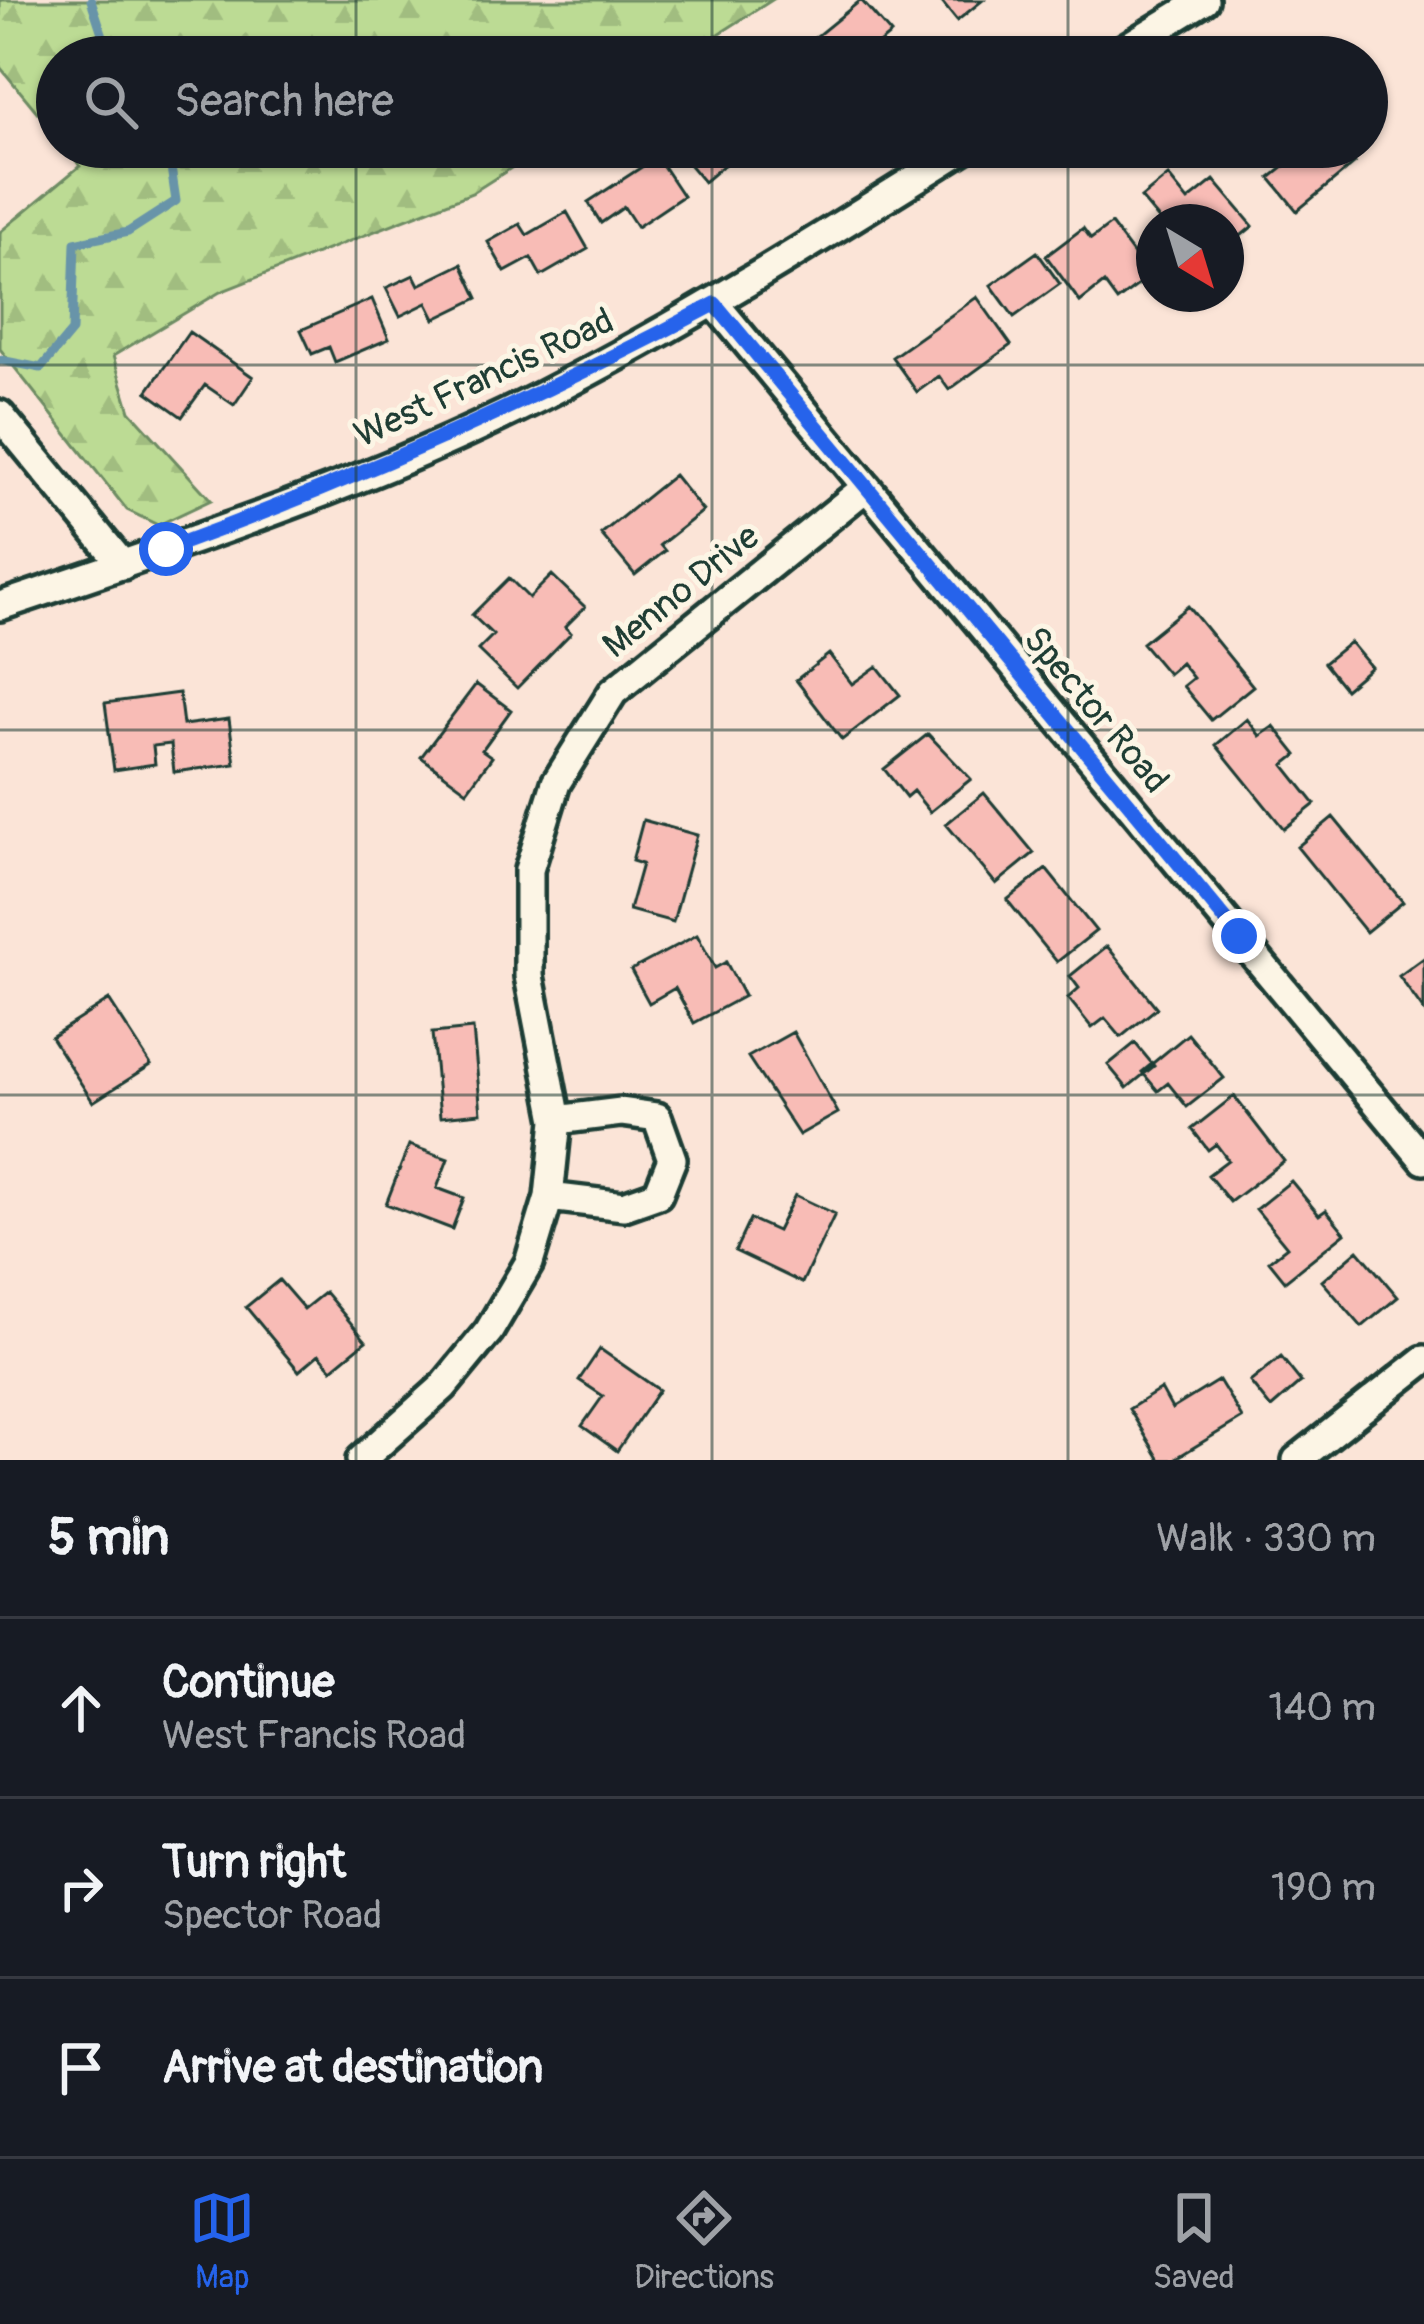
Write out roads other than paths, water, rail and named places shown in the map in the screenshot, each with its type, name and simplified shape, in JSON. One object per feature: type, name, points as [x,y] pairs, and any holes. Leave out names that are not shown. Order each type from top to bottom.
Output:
[{"type":"street","points":[[1145,36],[1204,0]]},
{"type":"street","name":"West Francis Road","points":[[0,606],[123,565],[394,462],[538,398],[715,304],[932,168]]},
{"type":"street","name":"Spector Road","points":[[715,304],[1424,1160]]},
{"type":"street","points":[[0,415],[123,565]]},
{"type":"street","name":"Menno Drive","points":[[361,1460],[443,1387],[489,1331],[529,1263],[549,1197],[557,1120],[529,976],[529,870],[556,782],[613,692],[865,489]]},
{"type":"street","points":[[549,1197],[624,1206],[658,1194],[672,1159],[657,1118],[621,1112],[557,1120]]},
{"type":"street","points":[[1298,1460],[1424,1360]]},
{"type":"waterway","points":[[91,0],[103,36]]},
{"type":"waterway","points":[[0,360],[41,368],[72,331],[75,243],[128,232],[176,201],[171,168]]}]
